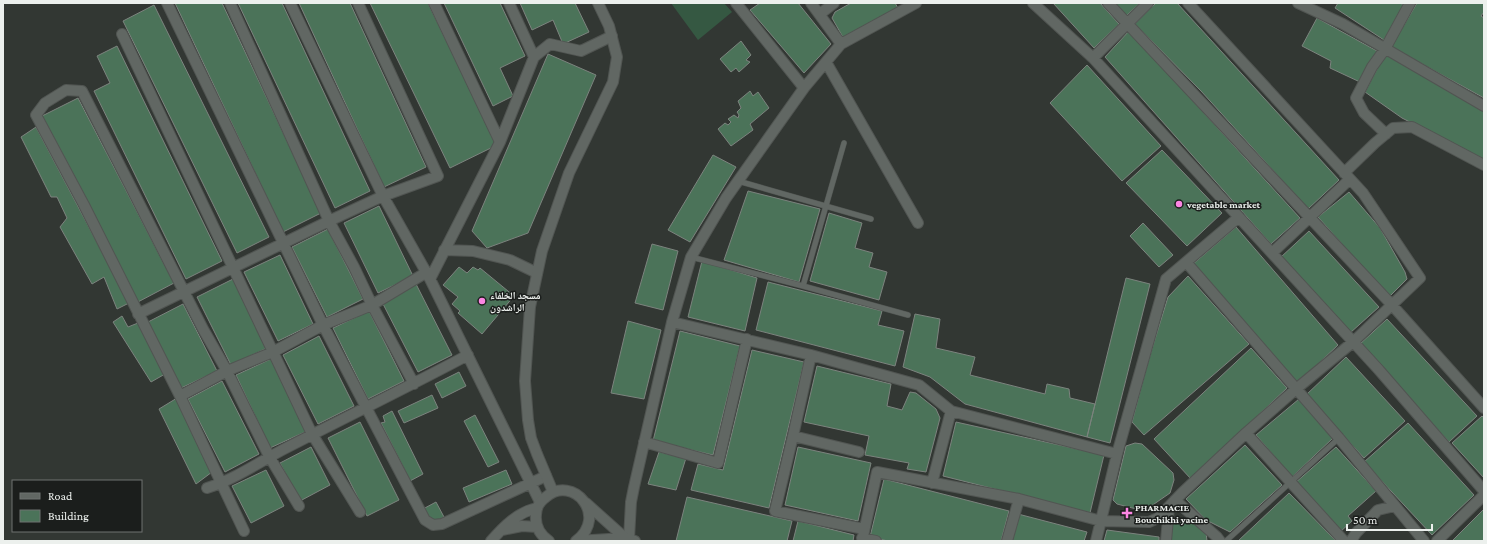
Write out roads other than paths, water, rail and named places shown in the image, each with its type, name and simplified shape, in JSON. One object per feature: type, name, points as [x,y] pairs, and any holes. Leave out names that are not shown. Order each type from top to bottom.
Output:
[{"type":"street","points":[[167,3],[323,325],[422,516],[429,523],[438,525],[442,524],[546,476]]},
{"type":"street","points":[[230,3],[329,221],[414,384]]},
{"type":"street","points":[[290,3],[383,196],[428,276],[468,355],[531,483],[539,505]]},
{"type":"street","points":[[138,314],[383,196],[438,176],[358,3]]},
{"type":"street","points":[[434,3],[500,142]]},
{"type":"street","points":[[509,3],[534,57]]},
{"type":"street","points":[[554,492],[531,438],[525,398],[524,381],[530,307],[542,251],[569,173],[613,82],[617,57],[609,26],[598,3]]},
{"type":"street","points":[[736,3],[804,88]]},
{"type":"street","points":[[811,3],[841,44]]},
{"type":"street","points":[[820,14],[834,3]]},
{"type":"street","points":[[1033,3],[1093,58],[1353,342],[1484,491]]},
{"type":"street","points":[[1108,3],[1392,306],[1484,408]]},
{"type":"street","points":[[1093,58],[1148,3]]},
{"type":"street","points":[[863,536],[877,472],[1019,499],[1101,521],[1149,522],[1158,518],[1246,433],[1353,342],[1420,278],[1363,193],[1188,3]]},
{"type":"street","points":[[1298,3],[1343,24],[1484,106]]},
{"type":"street","points":[[1386,134],[1364,113],[1356,98],[1372,67],[1385,49],[1410,3]]},
{"type":"street","points":[[630,539],[631,502],[672,322],[691,257],[726,198],[804,88],[841,44],[911,4]]},
{"type":"street","points":[[122,34],[312,434],[360,512]]},
{"type":"street","points":[[180,396],[227,371],[273,352],[323,325],[372,304],[428,276],[444,250],[500,142],[534,57],[550,44],[581,51],[612,36]]},
{"type":"street","points":[[826,62],[918,223]]},
{"type":"street","points":[[244,531],[220,484],[180,396],[84,205],[36,115],[45,103],[66,90],[82,91],[203,329],[227,371],[269,456],[299,506]]},
{"type":"street","points":[[1272,253],[1309,217],[1393,128],[1412,127],[1484,165]]},
{"type":"street","points":[[1096,541],[1117,454],[1166,279],[1239,217]]},
{"type":"street","points":[[444,250],[473,251],[510,260],[537,273]]},
{"type":"street","points":[[1186,262],[1339,438],[1424,541]]},
{"type":"street","points":[[672,322],[811,355],[919,385],[951,411],[1117,454]]},
{"type":"street","points":[[644,442],[718,463],[747,339]]},
{"type":"street","points":[[207,488],[220,484],[269,456],[414,384],[468,355]]},
{"type":"street","points":[[811,355],[794,436],[775,510],[876,541]]},
{"type":"street","points":[[932,483],[951,411]]},
{"type":"street","points":[[1246,433],[1344,541]]},
{"type":"street","points":[[794,436],[859,452]]},
{"type":"street","points":[[538,541],[536,514],[539,505],[544,498],[554,492],[560,491],[574,493],[630,539]]},
{"type":"street","points":[[1437,541],[1484,495]]},
{"type":"street","points":[[1007,541],[1019,499]]},
{"type":"street","points":[[576,541],[586,530],[589,523],[589,516],[584,502]]},
{"type":"street","points":[[1166,541],[1172,504]]},
{"type":"street","points":[[1172,504],[1217,537],[1220,541]]},
{"type":"street","points":[[491,541],[518,515],[539,505]]},
{"type":"street","points":[[1351,541],[1356,533],[1378,510],[1395,506]]},
{"type":"street","points":[[502,530],[522,526],[538,528]]},
{"type":"street","points":[[538,528],[542,535],[549,541]]},
{"type":"street","points":[[576,541],[630,539]]},
{"type":"lane","points":[[803,286],[844,143]]},
{"type":"lane","points":[[738,181],[871,219]]},
{"type":"lane","points":[[691,257],[908,315]]},
{"type":"lane","points":[[1226,541],[1339,438]]},
{"type":"place","name":"vegetable market","points":[[1179,204]]},
{"type":"place","name":"مسجد الخلفاء الراشدون","points":[[482,301]]},
{"type":"place","name":"PHARMACIE Bouchikhi yacine","points":[[1127,513]]}]
